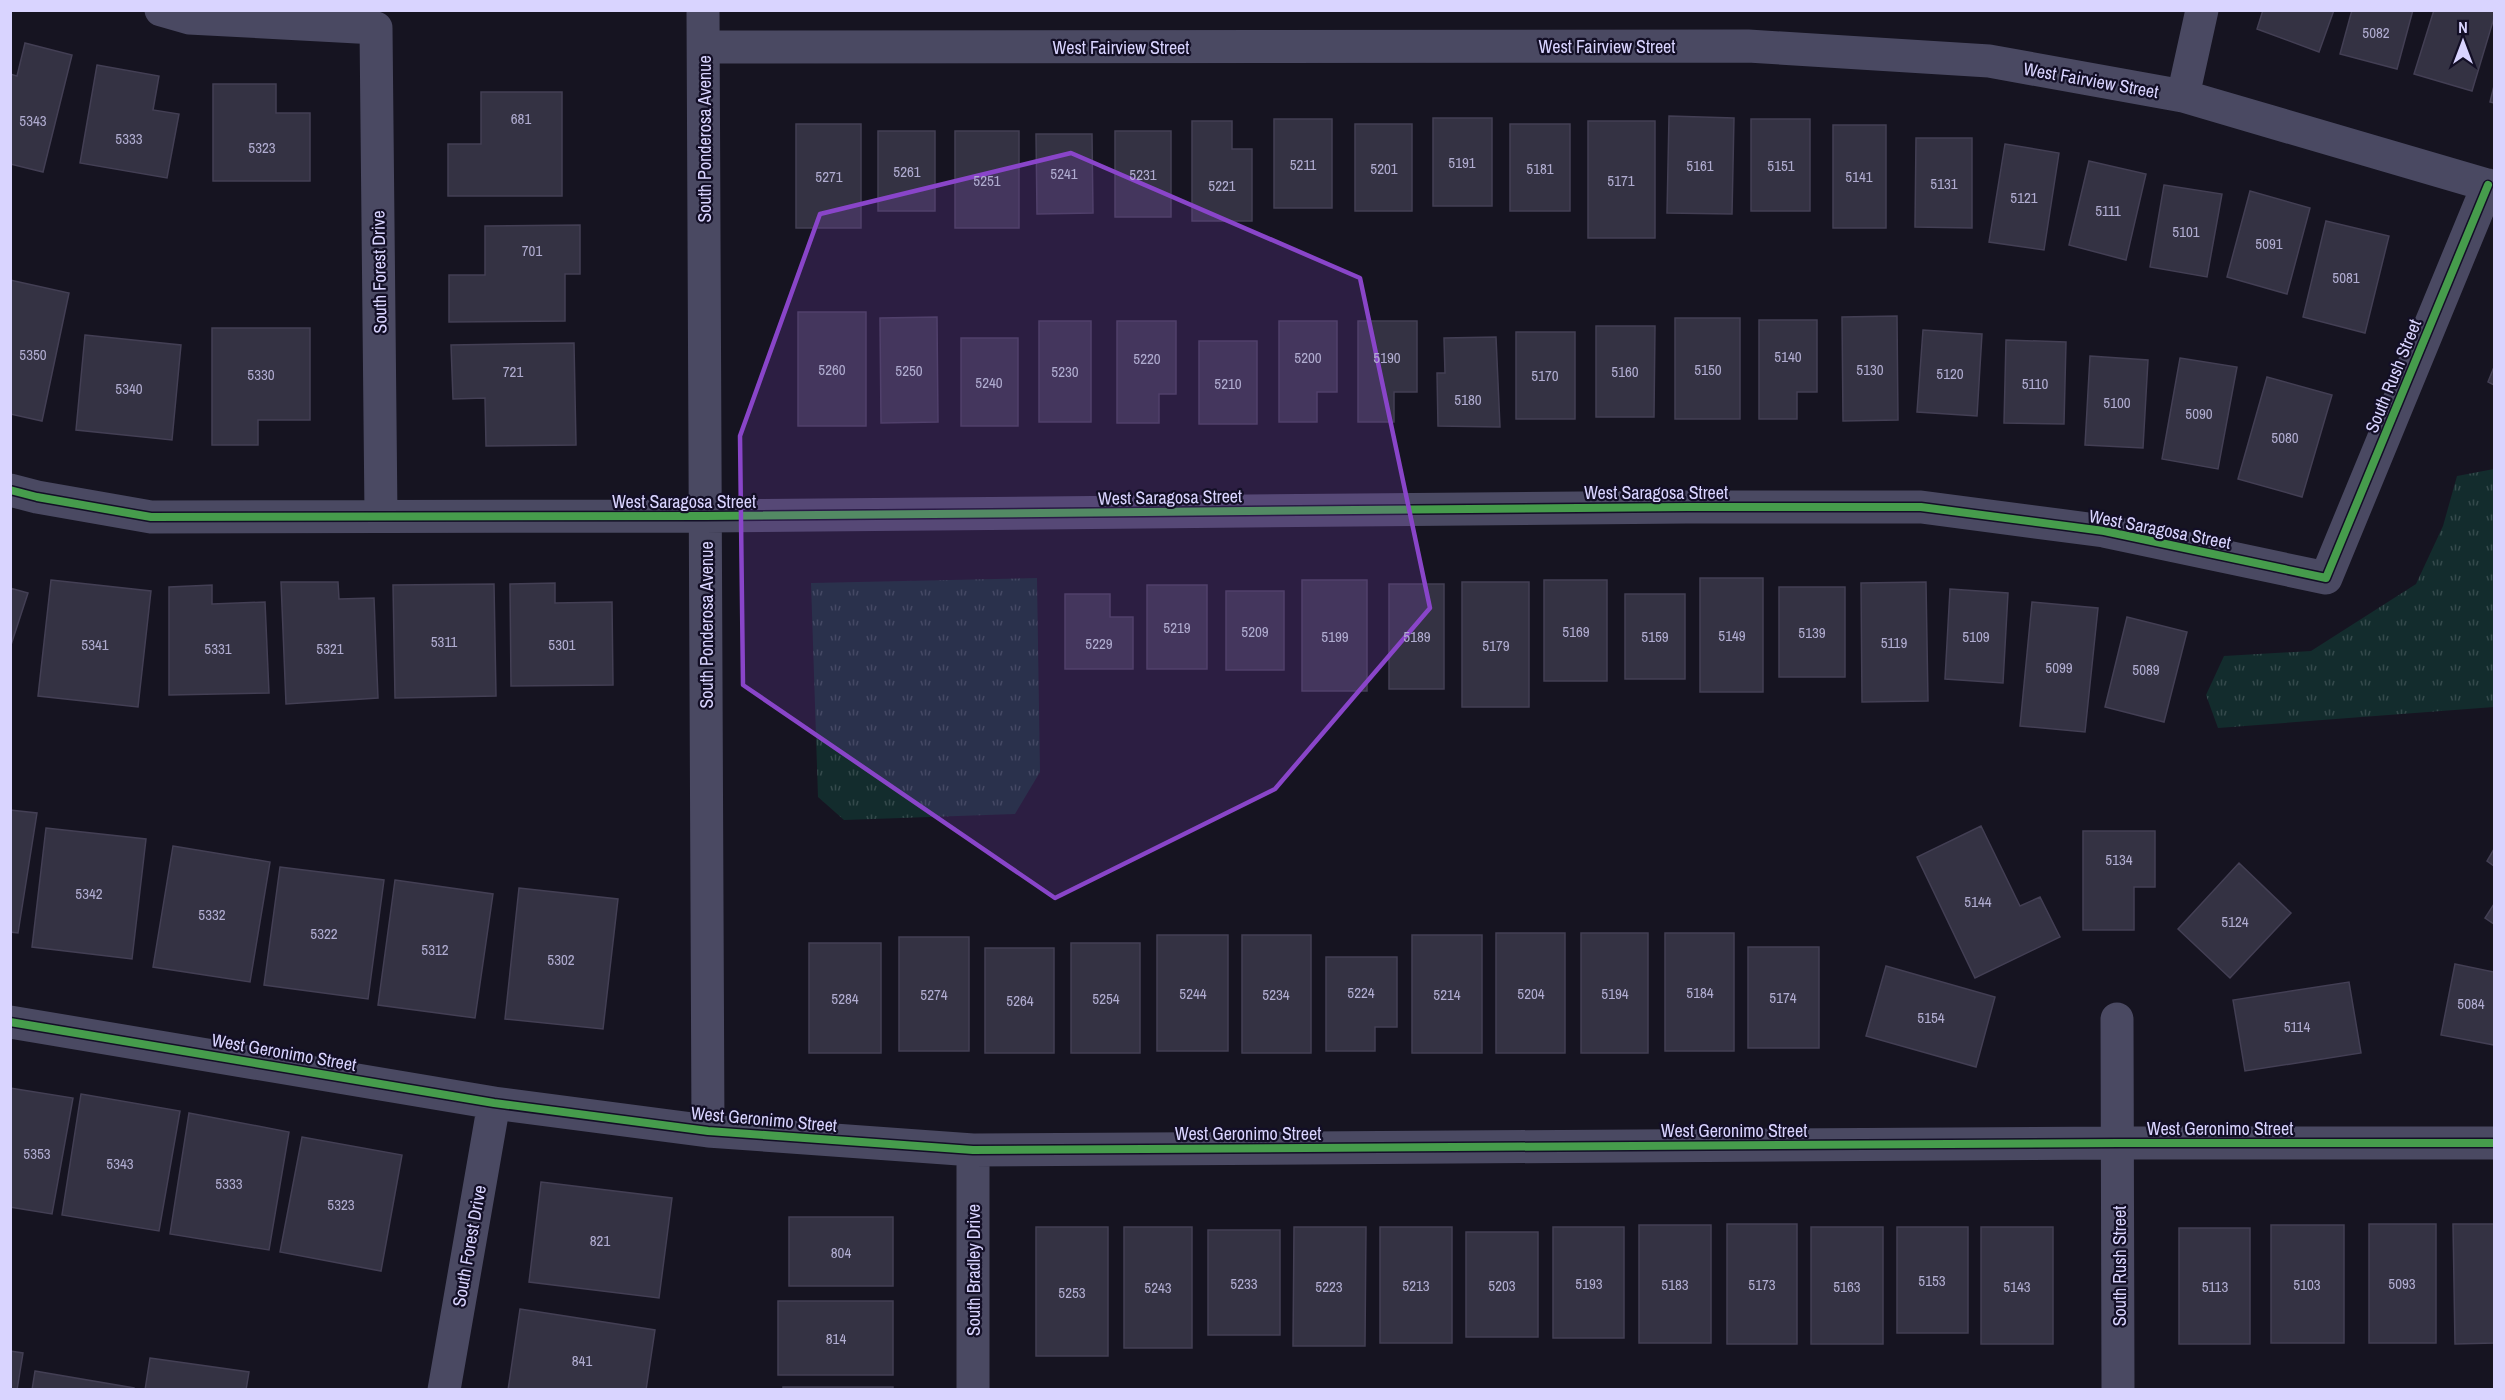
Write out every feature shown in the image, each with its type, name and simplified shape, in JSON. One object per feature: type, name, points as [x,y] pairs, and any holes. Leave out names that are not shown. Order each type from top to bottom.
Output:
[{"type":"street","name":"South Forest Drive","points":[[161,10],[189,18],[376,28],[381,516]]},
{"type":"street","name":"South Ponderosa Avenue","points":[[704,10],[708,1131]]},
{"type":"street","points":[[2183,96],[2202,10]]},
{"type":"street","name":"West Fairview Street","points":[[704,47],[1748,46],[1989,61],[2183,96],[2491,186]]},
{"type":"street","name":"South Rush Street","points":[[2326,578],[2491,186]]},
{"type":"street","name":"West Saragosa Street","points":[[10,490],[151,517],[705,516],[1921,507],[2104,531],[2326,578]]},
{"type":"street","points":[[2117,1018],[2119,1143]]},
{"type":"street","name":"West Geronimo Street","points":[[10,1022],[494,1103],[708,1131],[973,1150],[2494,1143]]},
{"type":"street","name":"South Forest Drive","points":[[444,1389],[494,1103]]},
{"type":"street","name":"South Rush Street","points":[[2118,1389],[2119,1143]]},
{"type":"street","name":"South Bradley Drive","points":[[973,1150],[973,1389]]},
{"type":"highlighted area","points":[[1071,153],[1360,278],[1430,608],[1275,789],[1055,898],[743,685],[740,436],[820,214]]},
{"type":"green space","points":[[2494,469],[2494,707],[2218,728],[2206,695],[2224,656],[2311,651],[2416,584],[2443,526],[2457,476]]},
{"type":"green space","points":[[1037,578],[1040,772],[1015,814],[844,820],[818,797],[811,583]]},
{"type":"building","points":[[2263,10],[2334,10],[2319,52],[2257,29]]},
{"type":"building","points":[[2352,10],[2413,10],[2397,69],[2340,54]]},
{"type":"building","points":[[2434,10],[2494,10],[2494,18],[2472,91],[2414,74]]},
{"type":"building","points":[[25,43],[72,55],[43,172],[10,164],[10,74],[17,76]]},
{"type":"building","points":[[97,65],[159,76],[153,110],[179,114],[167,178],[80,163]]},
{"type":"building","points":[[213,84],[276,84],[276,113],[310,113],[310,181],[213,181]]},
{"type":"building","points":[[2494,86],[2494,103],[2490,102]]},
{"type":"building","points":[[481,92],[562,92],[562,196],[448,196],[448,144],[481,144]]},
{"type":"building","points":[[1669,116],[1734,118],[1732,214],[1667,213]]},
{"type":"building","points":[[1433,118],[1492,118],[1492,206],[1433,206]]},
{"type":"building","points":[[1274,119],[1332,119],[1332,208],[1274,208]]},
{"type":"building","points":[[1751,119],[1810,119],[1810,211],[1751,211]]},
{"type":"building","points":[[1192,121],[1232,121],[1232,149],[1252,149],[1252,221],[1192,221]]},
{"type":"building","points":[[1588,121],[1655,121],[1655,238],[1588,238]]},
{"type":"building","points":[[796,124],[861,124],[861,228],[796,228]]},
{"type":"building","points":[[1355,124],[1412,124],[1412,211],[1355,211]]},
{"type":"building","points":[[1510,124],[1570,124],[1570,211],[1510,211]]},
{"type":"building","points":[[1833,125],[1886,125],[1886,228],[1833,228]]},
{"type":"building","points":[[878,131],[935,131],[935,211],[878,211]]},
{"type":"building","points":[[955,131],[1019,131],[1019,228],[955,228]]},
{"type":"building","points":[[1115,131],[1171,131],[1171,217],[1115,217]]},
{"type":"building","points":[[1036,134],[1092,134],[1093,213],[1037,214]]},
{"type":"building","points":[[1916,138],[1972,138],[1972,228],[1915,227]]},
{"type":"building","points":[[2005,144],[2059,153],[2044,250],[1989,242]]},
{"type":"building","points":[[2089,161],[2146,174],[2126,260],[2069,245]]},
{"type":"building","points":[[2164,185],[2222,194],[2207,277],[2150,267]]},
{"type":"building","points":[[2250,191],[2310,208],[2287,294],[2227,277]]},
{"type":"building","points":[[2326,221],[2389,236],[2365,333],[2303,317]]},
{"type":"building","points":[[580,225],[580,274],[565,274],[565,321],[449,322],[449,275],[485,275],[485,226]]},
{"type":"building","points":[[10,280],[69,293],[42,421],[10,414]]},
{"type":"building","points":[[798,312],[866,312],[866,426],[798,426]]},
{"type":"building","points":[[1897,316],[1898,420],[1843,421],[1842,317]]},
{"type":"building","points":[[937,317],[938,422],[881,423],[880,318]]},
{"type":"building","points":[[1675,318],[1740,318],[1740,419],[1675,419]]},
{"type":"building","points":[[1759,320],[1817,320],[1817,392],[1797,392],[1797,419],[1759,419]]},
{"type":"building","points":[[1039,321],[1091,321],[1091,422],[1039,422]]},
{"type":"building","points":[[1117,321],[1176,321],[1176,394],[1159,394],[1159,423],[1117,423]]},
{"type":"building","points":[[1279,321],[1337,321],[1337,392],[1317,392],[1317,422],[1279,422]]},
{"type":"building","points":[[1358,321],[1417,321],[1417,392],[1394,392],[1394,422],[1358,422]]},
{"type":"building","points":[[1596,326],[1655,326],[1654,417],[1596,417]]},
{"type":"building","points":[[212,328],[310,328],[310,420],[258,420],[258,445],[212,445]]},
{"type":"building","points":[[1923,330],[1982,334],[1977,416],[1917,412]]},
{"type":"building","points":[[1516,332],[1575,332],[1575,419],[1516,419]]},
{"type":"building","points":[[85,335],[181,345],[172,440],[76,430]]},
{"type":"building","points":[[1496,337],[1500,427],[1438,426],[1437,373],[1445,373],[1444,338]]},
{"type":"building","points":[[961,338],[1018,338],[1018,426],[961,426]]},
{"type":"building","points":[[2006,340],[2066,342],[2064,424],[2004,423]]},
{"type":"building","points":[[1199,341],[1257,341],[1257,424],[1199,424]]},
{"type":"building","points":[[574,343],[576,445],[486,446],[485,398],[453,399],[451,345]]},
{"type":"building","points":[[2090,356],[2148,360],[2143,448],[2085,445]]},
{"type":"building","points":[[2180,358],[2237,367],[2218,469],[2162,459]]},
{"type":"building","points":[[2494,367],[2494,385],[2488,382]]},
{"type":"building","points":[[2267,377],[2332,395],[2302,497],[2238,479]]},
{"type":"building","points":[[1700,578],[1763,578],[1763,692],[1700,692]]},
{"type":"building","points":[[51,580],[151,591],[138,707],[38,696]]},
{"type":"building","points":[[1302,580],[1367,580],[1367,691],[1302,691]]},
{"type":"building","points":[[1544,580],[1607,580],[1607,681],[1544,681]]},
{"type":"building","points":[[281,582],[338,582],[339,599],[374,598],[378,698],[286,704]]},
{"type":"building","points":[[1462,582],[1529,582],[1529,707],[1462,707]]},
{"type":"building","points":[[1926,582],[1928,701],[1862,702],[1861,583]]},
{"type":"building","points":[[555,583],[555,603],[612,602],[613,685],[511,686],[510,584]]},
{"type":"building","points":[[494,584],[496,696],[395,698],[393,585]]},
{"type":"building","points":[[1389,584],[1444,584],[1444,689],[1389,689]]},
{"type":"building","points":[[212,585],[212,604],[265,602],[269,693],[169,695],[169,587]]},
{"type":"building","points":[[1147,585],[1207,585],[1207,669],[1147,669]]},
{"type":"building","points":[[1779,587],[1845,587],[1845,677],[1779,677]]},
{"type":"building","points":[[10,588],[28,593],[10,648]]},
{"type":"building","points":[[1950,589],[2008,593],[2003,683],[1945,679]]},
{"type":"building","points":[[1226,591],[1284,591],[1284,670],[1226,670]]},
{"type":"building","points":[[1065,594],[1110,594],[1110,617],[1133,617],[1133,669],[1065,669]]},
{"type":"building","points":[[1625,594],[1685,594],[1685,679],[1625,679]]},
{"type":"building","points":[[2032,602],[2098,608],[2085,732],[2020,726]]},
{"type":"building","points":[[2127,617],[2187,632],[2164,722],[2105,707]]},
{"type":"building","points":[[10,810],[37,813],[18,933],[10,932]]},
{"type":"building","points":[[1981,826],[2020,906],[2040,897],[2060,937],[1975,978],[1917,857]]},
{"type":"building","points":[[46,828],[146,839],[132,959],[32,947]]},
{"type":"building","points":[[2083,831],[2155,831],[2155,887],[2134,887],[2134,930],[2083,930]]},
{"type":"building","points":[[173,846],[270,862],[250,982],[153,967]]},
{"type":"building","points":[[2494,849],[2494,866],[2487,861]]},
{"type":"building","points":[[2239,863],[2291,913],[2230,978],[2178,929]]},
{"type":"building","points":[[280,867],[384,880],[368,999],[264,985]]},
{"type":"building","points":[[395,880],[493,894],[475,1018],[378,1005]]},
{"type":"building","points":[[519,888],[618,899],[603,1029],[505,1019]]},
{"type":"building","points":[[2494,904],[2494,924],[2485,918]]},
{"type":"building","points":[[1496,933],[1565,933],[1565,1053],[1496,1053]]},
{"type":"building","points":[[1581,933],[1648,933],[1648,1053],[1581,1053]]},
{"type":"building","points":[[1665,933],[1734,933],[1734,1051],[1665,1051]]},
{"type":"building","points":[[1157,935],[1228,935],[1228,1051],[1157,1051]]},
{"type":"building","points":[[1242,935],[1311,935],[1311,1053],[1242,1053]]},
{"type":"building","points":[[1412,935],[1482,935],[1482,1053],[1412,1053]]},
{"type":"building","points":[[899,937],[969,937],[969,1051],[899,1051]]},
{"type":"building","points":[[809,943],[881,943],[881,1053],[809,1053]]},
{"type":"building","points":[[1071,943],[1140,943],[1140,1053],[1071,1053]]},
{"type":"building","points":[[1748,947],[1819,947],[1819,1048],[1748,1048]]},
{"type":"building","points":[[985,948],[1054,948],[1054,1053],[985,1053]]},
{"type":"building","points":[[1326,957],[1397,957],[1397,1027],[1375,1027],[1375,1051],[1326,1051]]},
{"type":"building","points":[[2455,964],[2494,972],[2494,1045],[2441,1035]]},
{"type":"building","points":[[1886,966],[1995,997],[1976,1067],[1866,1036]]},
{"type":"building","points":[[2349,982],[2361,1053],[2245,1071],[2233,1000]]},
{"type":"building","points":[[10,1088],[73,1098],[52,1214],[10,1207]]},
{"type":"building","points":[[81,1094],[180,1111],[159,1231],[62,1215]]},
{"type":"building","points":[[189,1113],[289,1132],[269,1250],[170,1234]]},
{"type":"building","points":[[302,1137],[402,1155],[381,1271],[280,1252]]},
{"type":"building","points":[[541,1182],[672,1198],[659,1298],[529,1282]]},
{"type":"building","points":[[789,1217],[893,1217],[893,1286],[789,1286]]},
{"type":"building","points":[[1727,1224],[1797,1224],[1797,1344],[1727,1344]]},
{"type":"building","points":[[2369,1224],[2436,1224],[2436,1343],[2369,1343]]},
{"type":"building","points":[[2453,1224],[2494,1224],[2494,1343],[2455,1344]]},
{"type":"building","points":[[1639,1225],[1711,1225],[1711,1343],[1639,1343]]},
{"type":"building","points":[[2271,1225],[2344,1225],[2344,1343],[2271,1343]]},
{"type":"building","points":[[1036,1227],[1108,1227],[1108,1356],[1036,1356]]},
{"type":"building","points":[[1124,1227],[1192,1227],[1192,1348],[1124,1348]]},
{"type":"building","points":[[1294,1227],[1366,1227],[1365,1346],[1293,1346]]},
{"type":"building","points":[[1380,1227],[1452,1227],[1452,1343],[1380,1343]]},
{"type":"building","points":[[1553,1227],[1624,1227],[1624,1338],[1553,1338]]},
{"type":"building","points":[[1811,1227],[1883,1227],[1883,1344],[1811,1344]]},
{"type":"building","points":[[1897,1227],[1968,1227],[1968,1333],[1897,1333]]},
{"type":"building","points":[[1981,1227],[2053,1227],[2053,1344],[1981,1344]]},
{"type":"building","points":[[2179,1228],[2250,1228],[2250,1344],[2179,1344]]},
{"type":"building","points":[[1208,1230],[1280,1230],[1280,1335],[1208,1335]]},
{"type":"building","points":[[1466,1232],[1538,1232],[1538,1337],[1466,1337]]},
{"type":"building","points":[[778,1301],[893,1301],[893,1375],[778,1375]]},
{"type":"building","points":[[520,1309],[655,1330],[646,1390],[508,1390]]},
{"type":"building","points":[[10,1351],[23,1353],[17,1390],[10,1390]]},
{"type":"building","points":[[150,1358],[249,1372],[246,1390],[145,1390]]},
{"type":"building","points":[[35,1371],[134,1388],[134,1390],[32,1390]]},
{"type":"building","points":[[783,1387],[893,1387],[893,1390],[783,1390]]},
{"type":"cycle path","points":[[10,490],[151,517],[705,516],[1921,507],[2104,531],[2326,578],[2488,185]]},
{"type":"cycle path","points":[[10,1022],[494,1103],[708,1131],[973,1150],[2494,1143]]}]
